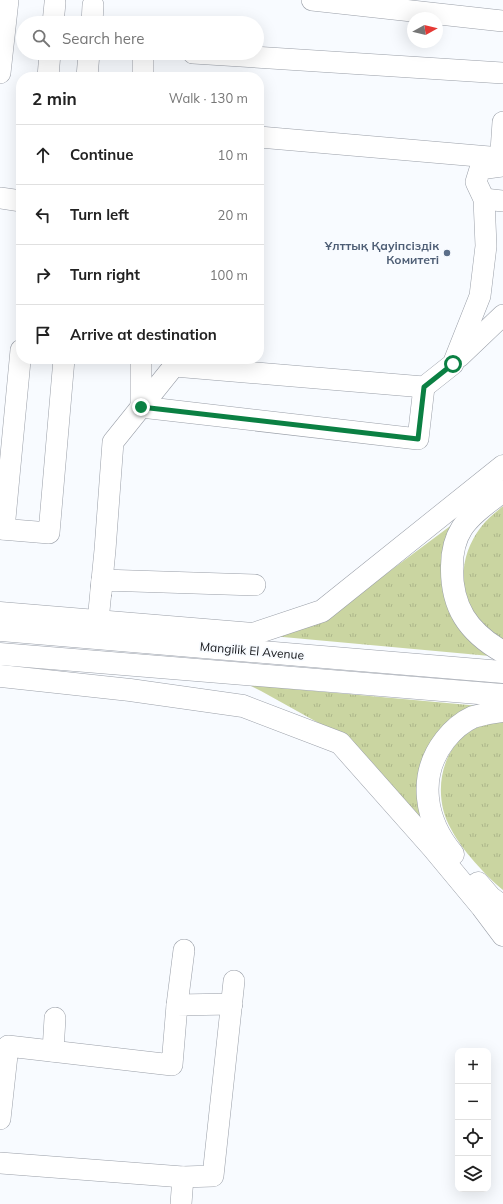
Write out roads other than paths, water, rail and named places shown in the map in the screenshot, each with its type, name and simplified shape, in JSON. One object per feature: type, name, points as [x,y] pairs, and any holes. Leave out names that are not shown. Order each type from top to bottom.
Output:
[{"type":"main road","points":[[0,614],[253,634],[322,611],[503,466]]},
{"type":"main road","points":[[503,491],[469,519],[462,529],[456,541],[452,557],[452,576],[454,594],[460,610],[469,625],[492,646],[503,652]]},
{"type":"main road","name":"Mangilik El Avenue","points":[[0,630],[503,672]]},
{"type":"main road","name":"Mangilik El Avenue","points":[[0,654],[503,695]]},
{"type":"main road","points":[[0,676],[130,690],[243,706],[340,743],[433,848],[503,935]]},
{"type":"main road","points":[[503,711],[473,717],[462,723],[450,733],[438,748],[430,764],[427,781],[428,802],[432,818],[444,842],[490,897],[503,907]]},
{"type":"lane","points":[[0,73],[8,0]]},
{"type":"lane","points":[[312,0],[351,2],[503,21]]},
{"type":"lane","points":[[264,58],[503,73]]},
{"type":"lane","points":[[48,72],[49,60]]},
{"type":"lane","points":[[87,72],[88,60]]},
{"type":"lane","points":[[143,60],[143,72]]},
{"type":"lane","points":[[501,163],[503,122]]},
{"type":"lane","points":[[264,138],[501,163]]},
{"type":"lane","points":[[453,364],[480,296],[493,200],[476,182],[480,169],[501,163]]},
{"type":"lane","points":[[0,198],[16,200]]},
{"type":"lane","points":[[98,621],[113,442],[174,366],[424,387],[453,364],[503,315]]},
{"type":"lane","points":[[20,364],[2,529],[49,533],[64,364]]},
{"type":"lane","points":[[141,364],[141,407]]},
{"type":"lane","points":[[141,407],[418,439],[424,387]]},
{"type":"lane","points":[[98,621],[102,580],[255,585]]},
{"type":"lane","points":[[0,1119],[8,1046],[172,1065],[177,1005],[184,950]]},
{"type":"lane","points":[[0,1163],[183,1177],[213,1176],[234,981]]},
{"type":"lane","points":[[177,1005],[232,1004]]},
{"type":"lane","points":[[53,1051],[55,1018]]},
{"type":"lane","points":[[181,1204],[183,1177]]},
{"type":"place","name":"Ұлттық Қауіпсіздік Комитеті","points":[[447,253]]}]
